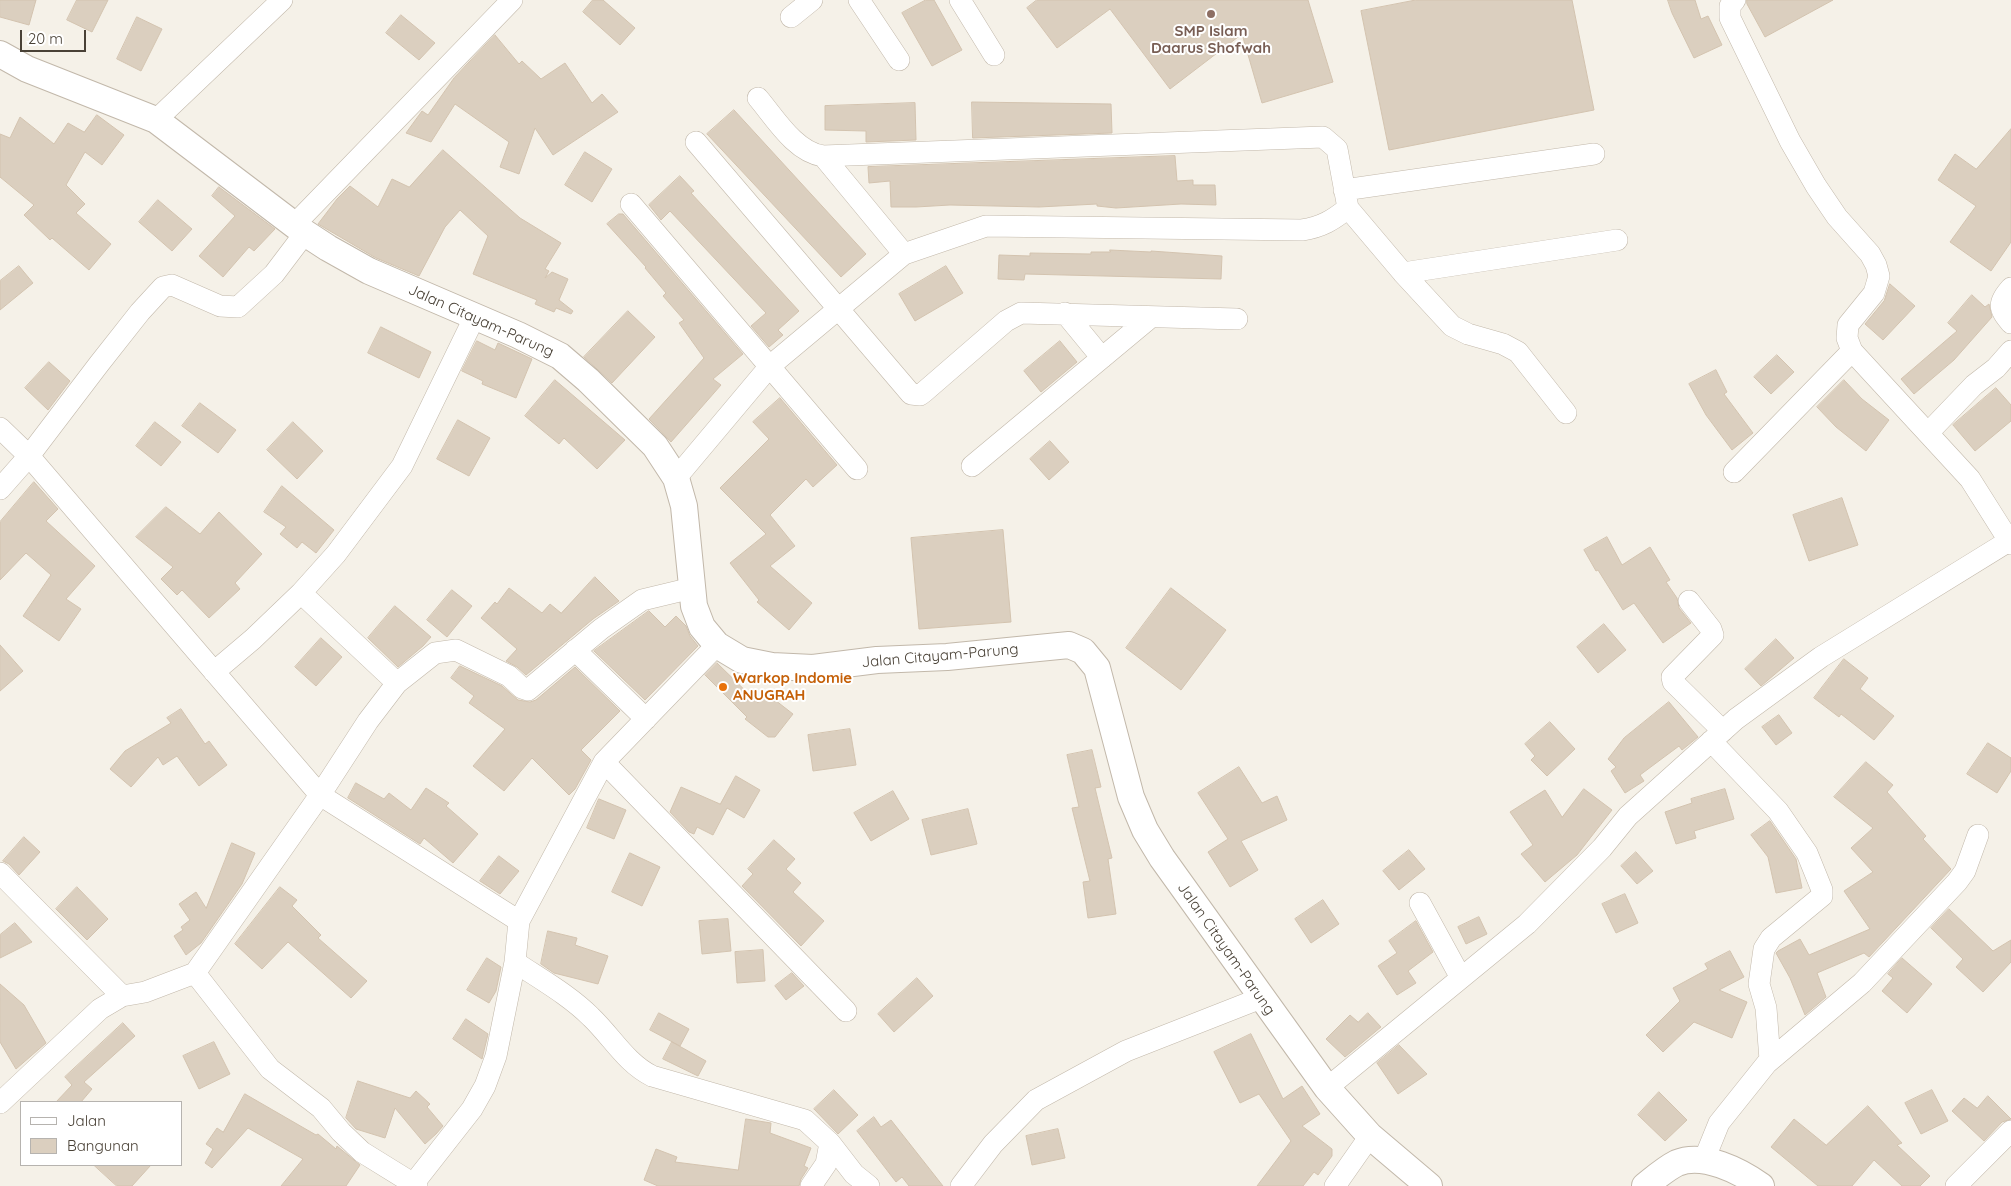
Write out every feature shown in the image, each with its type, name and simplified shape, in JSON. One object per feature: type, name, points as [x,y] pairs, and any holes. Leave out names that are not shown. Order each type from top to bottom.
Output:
[{"type":"street","points":[[156,120],[282,0]]},
{"type":"street","points":[[0,489],[29,456],[99,364],[162,287],[172,285],[220,306],[238,307],[274,274],[300,229],[512,0]]},
{"type":"street","points":[[791,17],[812,0]]},
{"type":"street","points":[[859,0],[899,60]]},
{"type":"street","points":[[960,0],[994,54]]},
{"type":"street","points":[[1327,1088],[1527,924],[1602,848],[1628,816],[1717,736],[1821,657],[2010,542],[1970,479],[1852,351],[1847,338],[1848,325],[1874,293],[1878,285],[1879,276],[1876,265],[1870,254],[1827,204],[1790,141],[1730,18],[1730,6],[1735,0]]},
{"type":"street","name":"Jalan Citayam-Parung","points":[[0,54],[28,69],[156,120],[328,248],[369,271],[518,335],[560,356],[588,380],[656,446],[676,478],[684,506],[694,606],[702,627],[717,645],[742,660],[772,666],[814,668],[877,660],[947,658],[1069,645],[1083,651],[1097,668],[1131,797],[1145,830],[1162,858],[1327,1088],[1370,1136],[1429,1186]]},
{"type":"street","points":[[758,98],[796,142],[814,155],[823,156],[1323,137],[1337,149],[1346,199],[1403,273],[1452,326],[1468,334],[1503,344],[1518,352],[1566,413]]},
{"type":"street","points":[[696,142],[840,309],[907,391],[915,395],[924,392],[1014,316],[1021,313],[1236,319]]},
{"type":"street","points":[[676,478],[770,366],[904,254],[986,226],[1302,230],[1318,228],[1331,222],[1346,199],[1594,154]]},
{"type":"street","points":[[823,156],[904,254]]},
{"type":"street","points":[[631,204],[857,469]]},
{"type":"street","points":[[1403,273],[1617,240]]},
{"type":"street","points":[[2011,288],[2003,297],[2001,304],[2003,314],[2011,323]]},
{"type":"street","points":[[1065,313],[1102,358]]},
{"type":"street","points":[[214,672],[253,639],[301,592],[336,554],[402,466],[475,316]]},
{"type":"street","points":[[972,466],[1151,317]]},
{"type":"street","points":[[1734,472],[1852,351]]},
{"type":"street","points":[[1928,433],[1974,385],[1996,368],[2011,351]]},
{"type":"street","points":[[0,428],[29,456],[320,795],[519,921]]},
{"type":"street","points":[[0,1103],[100,1009],[122,996],[145,992],[195,974],[320,795],[368,721],[397,683],[435,654],[456,650],[509,676],[522,688],[528,690],[575,650],[642,600],[692,588]]},
{"type":"street","points":[[301,592],[397,683]]},
{"type":"street","points":[[1689,601],[1713,635],[1672,677],[1674,682],[1778,811],[1807,853],[1822,890],[1822,896],[1771,938],[1764,949],[1759,984],[1766,1008],[1770,1060]]},
{"type":"street","points":[[195,974],[270,1069],[321,1108],[362,1152],[415,1184],[472,1109],[485,1086],[496,1056],[515,962],[519,921],[604,762],[717,645]]},
{"type":"street","points":[[575,650],[646,719]]},
{"type":"street","points":[[604,762],[846,1011]]},
{"type":"street","points":[[1704,1160],[1719,1123],[1770,1060],[1862,983],[1957,882],[1965,871],[1978,835]]},
{"type":"street","points":[[0,872],[122,996]]},
{"type":"street","points":[[1420,903],[1461,978]]},
{"type":"street","points":[[515,962],[590,1015],[628,1060],[640,1070],[652,1076],[805,1120],[830,1143],[854,1174],[869,1186]]},
{"type":"street","points":[[961,1186],[993,1144],[1036,1100],[1126,1052],[1261,998]]},
{"type":"street","points":[[1956,1186],[2011,1131]]},
{"type":"street","points":[[1335,1186],[1370,1136]]},
{"type":"street","points":[[810,1186],[826,1164],[830,1143]]},
{"type":"street","points":[[1644,1186],[1678,1162],[1690,1160],[1704,1160],[1750,1178],[1761,1186]]},
{"type":"building","points":[[0,0],[36,0],[29,25],[0,17]]},
{"type":"building","points":[[77,0],[108,0],[92,32],[67,20]]},
{"type":"building","points":[[593,0],[603,0],[635,28],[620,45],[583,12]]},
{"type":"building","points":[[926,0],[934,0],[962,50],[932,66],[902,13]]},
{"type":"building","points":[[1037,0],[1308,0],[1333,82],[1262,103],[1242,34],[1170,89],[1110,9],[1057,48],[1027,8]]},
{"type":"building","points":[[1416,0],[1572,0],[1594,110],[1389,150],[1361,11]]},
{"type":"building","points":[[1668,0],[1695,0],[1701,19],[1708,16],[1722,45],[1694,58],[1672,13]]},
{"type":"building","points":[[1747,0],[1833,0],[1765,37],[1747,4]]},
{"type":"building","points":[[401,15],[435,43],[419,60],[386,33]]},
{"type":"building","points":[[137,17],[162,29],[141,71],[117,59]]},
{"type":"building","points":[[495,35],[519,64],[522,61],[541,79],[565,63],[592,103],[602,94],[618,112],[553,155],[535,128],[519,174],[500,167],[509,142],[455,104],[431,142],[406,133],[422,111],[428,115],[454,78]]},
{"type":"building","points":[[972,102],[1111,104],[1112,133],[973,138]]},
{"type":"building","points":[[915,103],[916,140],[866,142],[866,131],[825,130],[825,106]]},
{"type":"building","points":[[734,110],[866,254],[841,277],[707,134]]},
{"type":"building","points":[[97,115],[124,135],[102,165],[85,152],[66,185],[85,204],[76,213],[111,244],[89,270],[52,238],[50,240],[24,215],[34,205],[0,177],[0,134],[10,138],[20,117],[54,144],[68,123],[84,132]]},
{"type":"building","points":[[2011,129],[2011,242],[1991,271],[1950,242],[1976,206],[1938,180],[1955,154],[1976,169]]},
{"type":"building","points":[[443,150],[520,218],[561,243],[545,269],[549,271],[545,278],[552,272],[568,279],[559,300],[573,311],[571,314],[556,308],[554,312],[535,304],[537,300],[473,274],[488,236],[460,210],[445,227],[419,276],[376,258],[318,224],[337,199],[350,186],[378,207],[392,179],[409,187]]},
{"type":"building","points":[[585,152],[612,169],[592,202],[565,185]]},
{"type":"building","points":[[1175,156],[1177,181],[1193,180],[1193,185],[1215,185],[1216,205],[1181,204],[1116,208],[1097,206],[1097,204],[1039,207],[950,205],[891,207],[890,181],[869,183],[868,167]]},
{"type":"building","points":[[680,176],[694,191],[691,193],[799,311],[778,330],[783,335],[769,347],[751,326],[766,313],[670,211],[661,220],[649,205]]},
{"type":"building","points":[[219,187],[275,229],[254,251],[249,247],[223,277],[199,256],[235,216],[212,196]]},
{"type":"building","points":[[158,200],[192,229],[172,251],[139,222]]},
{"type":"building","points":[[619,214],[623,214],[743,354],[713,379],[721,385],[671,442],[649,419],[704,358],[679,323],[684,320],[663,296],[666,293],[646,267],[607,224]]},
{"type":"building","points":[[1110,250],[1222,256],[1221,279],[1025,274],[1024,280],[998,279],[999,255],[1030,256],[1030,253],[1091,254],[1091,252],[1110,252]]},
{"type":"building","points":[[19,266],[33,283],[0,310],[0,281]]},
{"type":"building","points":[[946,266],[963,293],[915,321],[899,294]]},
{"type":"building","points":[[1890,284],[1915,306],[1883,340],[1865,324],[1884,301]]},
{"type":"building","points":[[1972,295],[1985,307],[1989,304],[1992,317],[1954,360],[1914,394],[1901,379],[1957,331],[1948,323]]},
{"type":"building","points":[[628,311],[655,337],[612,383],[584,357]]},
{"type":"building","points":[[381,327],[431,352],[419,378],[368,353]]},
{"type":"building","points":[[477,341],[495,350],[498,343],[532,359],[516,398],[482,384],[483,381],[462,371]]},
{"type":"building","points":[[1060,341],[1077,362],[1041,392],[1024,371]]},
{"type":"building","points":[[1777,355],[1794,372],[1771,394],[1754,377]]},
{"type":"building","points":[[49,362],[70,381],[48,410],[25,388]]},
{"type":"building","points":[[1716,370],[1727,392],[1724,394],[1753,433],[1732,450],[1706,415],[1689,384]]},
{"type":"building","points":[[555,380],[625,440],[597,469],[564,438],[559,444],[525,416]]},
{"type":"building","points":[[1844,380],[1862,399],[1889,420],[1866,451],[1836,427],[1817,407]]},
{"type":"building","points":[[1996,388],[2011,405],[2011,421],[1975,451],[1953,425]]},
{"type":"building","points":[[780,398],[837,465],[813,487],[806,479],[770,515],[795,546],[770,566],[812,603],[789,630],[757,602],[759,600],[730,563],[766,534],[720,488],[769,439],[753,422]]},
{"type":"building","points":[[200,403],[236,430],[218,453],[182,426]]},
{"type":"building","points":[[458,420],[490,438],[469,476],[437,459]]},
{"type":"building","points":[[155,422],[181,442],[161,466],[136,446]]},
{"type":"building","points":[[293,422],[323,451],[297,479],[267,450]]},
{"type":"building","points":[[1050,441],[1069,462],[1049,480],[1030,459]]},
{"type":"building","points":[[34,482],[58,509],[46,521],[95,566],[66,599],[81,609],[59,641],[23,616],[51,575],[26,553],[0,580],[0,522]]},
{"type":"building","points":[[282,486],[334,530],[316,553],[302,542],[297,548],[280,534],[286,527],[264,512]]},
{"type":"building","points":[[1842,498],[1858,545],[1809,561],[1793,515]]},
{"type":"building","points":[[166,507],[200,534],[219,512],[262,554],[235,583],[240,589],[209,618],[182,590],[177,595],[161,579],[173,567],[136,537]]},
{"type":"building","points":[[1003,530],[1011,622],[919,629],[911,538]]},
{"type":"building","points":[[1607,537],[1622,565],[1650,547],[1670,580],[1666,582],[1677,598],[1679,608],[1691,623],[1663,643],[1634,603],[1623,610],[1584,550]]},
{"type":"building","points":[[595,577],[619,601],[593,619],[526,675],[506,661],[517,649],[481,618],[495,602],[497,604],[509,588],[542,613],[550,604],[561,613]]},
{"type":"building","points":[[1171,588],[1226,630],[1181,690],[1126,648]]},
{"type":"building","points":[[452,590],[472,606],[447,637],[427,620]]},
{"type":"building","points":[[395,606],[431,637],[398,667],[368,638]]},
{"type":"building","points":[[649,611],[665,627],[676,616],[686,626],[690,636],[698,646],[645,700],[594,651]]},
{"type":"building","points":[[1604,624],[1626,650],[1598,673],[1577,647]]},
{"type":"building","points":[[321,638],[342,657],[316,686],[295,667]]},
{"type":"building","points":[[1776,639],[1794,658],[1761,686],[1745,669]]},
{"type":"building","points":[[0,645],[23,671],[0,691]]},
{"type":"building","points":[[1844,659],[1868,678],[1860,689],[1894,716],[1874,740],[1841,714],[1839,717],[1814,698]]},
{"type":"building","points":[[717,663],[758,703],[766,693],[793,714],[775,737],[768,737],[745,719],[747,717],[705,675]]},
{"type":"building","points":[[460,666],[502,686],[518,700],[530,702],[536,700],[575,667],[620,711],[581,750],[591,760],[575,789],[569,795],[532,758],[504,791],[473,766],[505,729],[469,703],[474,696],[451,678]]},
{"type":"building","points":[[1669,702],[1698,737],[1682,750],[1679,746],[1640,775],[1644,781],[1625,793],[1611,771],[1616,767],[1608,759],[1624,738]]},
{"type":"building","points":[[181,709],[205,744],[209,741],[227,765],[199,786],[177,756],[163,765],[158,757],[131,787],[110,769],[125,751],[171,723],[167,718]]},
{"type":"building","points":[[1779,715],[1792,733],[1776,745],[1762,727]]},
{"type":"building","points":[[1550,722],[1575,749],[1547,776],[1531,760],[1535,756],[1525,744]]},
{"type":"building","points":[[850,729],[856,765],[813,771],[808,735]]},
{"type":"building","points":[[1988,743],[2011,758],[2011,771],[1997,793],[1967,774]]},
{"type":"building","points":[[1092,750],[1101,787],[1095,788],[1112,858],[1108,859],[1116,914],[1088,918],[1083,882],[1090,881],[1072,808],[1079,807],[1067,755]]},
{"type":"building","points":[[1866,762],[1893,785],[1887,792],[1926,836],[1923,839],[1951,869],[1869,957],[1864,953],[1817,973],[1826,997],[1805,1015],[1790,978],[1776,953],[1800,939],[1809,955],[1870,929],[1844,891],[1873,872],[1851,848],[1873,828],[1834,797]]},
{"type":"building","points":[[1239,767],[1262,803],[1277,796],[1287,820],[1241,841],[1258,870],[1230,887],[1208,852],[1228,839],[1198,793]]},
{"type":"building","points":[[736,776],[760,790],[744,818],[727,808],[713,835],[697,827],[694,834],[689,832],[670,812],[681,787],[720,804]]},
{"type":"building","points":[[356,783],[384,799],[389,793],[411,810],[426,788],[449,803],[446,806],[478,834],[453,863],[424,838],[420,844],[348,798]]},
{"type":"building","points":[[1584,789],[1612,810],[1577,855],[1545,882],[1521,854],[1533,845],[1510,812],[1545,790],[1562,817]]},
{"type":"building","points":[[1725,789],[1734,819],[1694,831],[1696,838],[1676,844],[1665,812],[1692,803],[1691,799]]},
{"type":"building","points":[[893,791],[909,819],[871,841],[854,813]]},
{"type":"building","points":[[599,799],[626,810],[614,839],[587,828]]},
{"type":"building","points":[[968,809],[977,844],[931,855],[922,820]]},
{"type":"building","points":[[1770,821],[1796,859],[1802,888],[1776,893],[1768,857],[1751,835]]},
{"type":"building","points":[[24,837],[40,852],[19,875],[9,864],[3,861]]},
{"type":"building","points":[[774,840],[795,859],[786,869],[801,883],[793,892],[824,921],[801,946],[742,886],[753,874],[748,869]]},
{"type":"building","points":[[232,843],[255,853],[242,884],[201,943],[186,955],[174,936],[183,930],[181,927],[190,920],[179,904],[196,892],[206,908]]},
{"type":"building","points":[[1409,850],[1425,869],[1399,890],[1383,871]]},
{"type":"building","points":[[1636,852],[1653,871],[1637,884],[1621,866]]},
{"type":"building","points":[[630,853],[660,867],[642,906],[612,892]]},
{"type":"building","points":[[499,856],[519,871],[500,894],[480,881]]},
{"type":"building","points":[[77,887],[108,919],[87,940],[56,909]]},
{"type":"building","points":[[280,887],[297,900],[292,906],[321,935],[318,938],[367,981],[351,998],[288,942],[262,969],[235,944]]},
{"type":"building","points":[[1625,894],[1638,923],[1616,933],[1602,904]]},
{"type":"building","points":[[1323,900],[1339,924],[1311,943],[1295,919]]},
{"type":"building","points":[[1949,909],[1993,951],[2011,940],[2011,962],[1983,992],[1956,967],[1963,959],[1931,928]]},
{"type":"building","points":[[1479,917],[1487,934],[1466,944],[1458,927]]},
{"type":"building","points":[[728,919],[731,951],[702,954],[699,921]]},
{"type":"building","points":[[1416,921],[1433,952],[1408,971],[1416,983],[1397,995],[1378,966],[1397,953],[1389,941]]},
{"type":"building","points":[[15,923],[32,942],[0,958],[0,935]]},
{"type":"building","points":[[548,931],[577,938],[575,945],[608,956],[598,984],[554,973],[541,964]]},
{"type":"building","points":[[763,950],[765,981],[737,983],[735,952]]},
{"type":"building","points":[[1730,951],[1744,977],[1719,990],[1747,1002],[1732,1038],[1694,1022],[1663,1052],[1646,1035],[1680,1001],[1673,988],[1708,969],[1705,964]]},
{"type":"building","points":[[487,958],[501,967],[496,991],[489,1003],[467,990]]},
{"type":"building","points":[[1902,958],[1932,984],[1907,1013],[1882,991],[1893,978],[1888,974]]},
{"type":"building","points":[[792,973],[804,986],[786,1000],[775,986]]},
{"type":"building","points":[[917,978],[933,996],[894,1032],[878,1014]]},
{"type":"building","points":[[0,984],[24,1005],[46,1043],[16,1069],[0,1042]]},
{"type":"building","points":[[659,1013],[689,1029],[680,1046],[650,1030]]},
{"type":"building","points":[[1368,1013],[1381,1027],[1345,1057],[1326,1039],[1350,1015],[1358,1022]]},
{"type":"building","points":[[466,1019],[488,1034],[482,1059],[453,1039]]},
{"type":"building","points":[[123,1023],[135,1036],[84,1082],[92,1089],[82,1101],[57,1101],[72,1085],[65,1077]]},
{"type":"building","points":[[1251,1034],[1283,1099],[1302,1086],[1320,1114],[1302,1126],[1332,1149],[1332,1156],[1318,1175],[1314,1172],[1303,1186],[1257,1186],[1291,1141],[1259,1094],[1240,1103],[1214,1052]]},
{"type":"building","points":[[214,1042],[230,1074],[199,1089],[183,1056]]},
{"type":"building","points":[[672,1042],[706,1061],[698,1076],[663,1059]]},
{"type":"building","points":[[1399,1045],[1427,1074],[1398,1094],[1377,1063]]},
{"type":"building","points":[[358,1081],[410,1098],[416,1091],[430,1104],[427,1107],[443,1126],[425,1144],[395,1108],[385,1138],[356,1129],[346,1118]]},
{"type":"building","points":[[834,1090],[858,1115],[838,1134],[814,1109]]},
{"type":"building","points":[[1932,1090],[1948,1121],[1921,1134],[1905,1103]]},
{"type":"building","points":[[1659,1092],[1687,1120],[1665,1141],[1638,1115]]},
{"type":"building","points":[[245,1094],[316,1135],[318,1134],[336,1149],[337,1146],[360,1165],[346,1186],[281,1186],[303,1159],[248,1128],[212,1168],[205,1163],[213,1149],[206,1144],[217,1128],[223,1132]]},
{"type":"building","points":[[1988,1096],[2011,1119],[2002,1122],[1984,1141],[1952,1111],[1964,1098],[1977,1108]]},
{"type":"building","points":[[1868,1106],[1902,1143],[1897,1145],[1930,1176],[1920,1186],[1902,1186],[1874,1160],[1852,1186],[1818,1186],[1771,1147],[1794,1119],[1826,1145]]},
{"type":"building","points":[[874,1117],[881,1127],[891,1120],[943,1186],[909,1186],[902,1177],[896,1182],[857,1131]]},
{"type":"building","points":[[746,1119],[771,1123],[770,1133],[811,1148],[804,1166],[808,1168],[799,1186],[658,1186],[644,1180],[656,1149],[677,1157],[675,1162],[738,1170]]},
{"type":"building","points":[[1058,1129],[1065,1158],[1032,1165],[1026,1136]]},
{"type":"building","points":[[95,1166],[150,1166],[132,1186],[117,1186]]},
{"type":"place","name":"SMP Islam Daarus Shofwah","points":[[1211,14]]},
{"type":"place","name":"Warkop Indomie ANUGRAH","points":[[723,687]]}]
